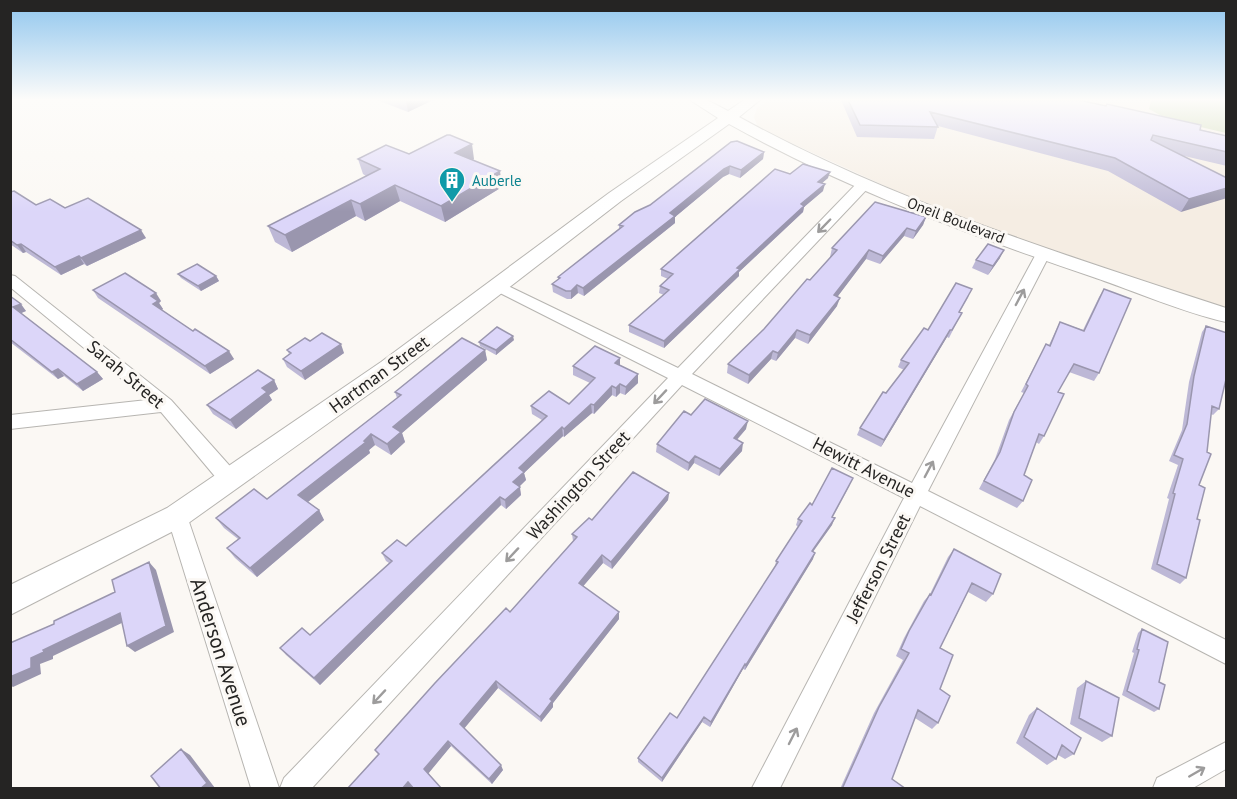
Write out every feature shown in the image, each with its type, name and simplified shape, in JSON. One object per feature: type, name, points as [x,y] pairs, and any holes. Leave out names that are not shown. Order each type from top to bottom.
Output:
[{"type":"main road","name":"Hartman Street","points":[[10,601],[177,516],[499,287],[615,197],[700,137]]},
{"type":"main road","name":"Oneil Boulevard","points":[[770,137],[864,183],[947,218],[1043,254],[1227,315]]},
{"type":"street","name":"Washington Street","points":[[294,789],[864,183]]},
{"type":"street","name":"Jefferson Street","points":[[766,789],[916,494],[1043,254]]},
{"type":"street","name":"Sarah Street","points":[[10,279],[165,405],[230,480]]},
{"type":"street","name":"Hewitt Avenue","points":[[499,287],[916,494],[1227,652]]},
{"type":"street","points":[[10,423],[165,405]]},
{"type":"street","name":"Anderson Avenue","points":[[177,516],[265,789]]},
{"type":"street","points":[[1167,789],[1227,755]]},
{"type":"shaded area","points":[[778,137],[1226,137],[1226,308],[988,228],[894,190]]},
{"type":"building","points":[[442,137],[456,137],[472,144],[455,153],[500,171],[441,206],[395,185],[360,204],[351,200],[285,235],[268,226],[380,169],[358,159],[386,145],[409,154]]},
{"type":"building","points":[[1032,137],[1152,137],[1151,140],[1227,178],[1227,188],[1189,199],[1115,158]]},
{"type":"building","points":[[1163,137],[1227,137],[1227,152]]},
{"type":"building","points":[[737,141],[764,152],[741,170],[730,166],[724,169],[670,213],[675,216],[583,288],[577,285],[571,291],[566,291],[552,284],[623,226],[619,225],[635,212],[650,205],[731,142]]},
{"type":"building","points":[[803,164],[830,172],[818,182],[825,184],[801,204],[804,206],[737,268],[740,269],[664,341],[629,325],[669,290],[660,286],[673,274],[661,269],[775,169],[790,174]]},
{"type":"building","points":[[14,191],[36,205],[50,199],[65,208],[88,198],[141,230],[81,258],[79,256],[55,267],[21,244],[17,245],[10,240],[10,192]]},
{"type":"building","points":[[875,202],[926,217],[916,231],[907,228],[883,256],[869,250],[834,295],[840,298],[810,335],[797,330],[778,353],[773,351],[749,375],[728,364],[764,329],[807,279],[810,280],[837,250],[832,248]]},
{"type":"building","points":[[988,244],[1004,250],[993,266],[976,260]]},
{"type":"building","points":[[197,264],[216,276],[198,286],[178,274]]},
{"type":"building","points":[[125,273],[156,293],[151,296],[158,301],[153,304],[193,331],[195,329],[229,351],[205,366],[93,290]]},
{"type":"building","points":[[956,283],[972,289],[959,312],[962,313],[884,440],[860,428],[883,392],[886,393],[909,363],[901,360],[924,328],[928,330]]},
{"type":"building","points":[[1104,289],[1131,299],[1099,373],[1074,364],[1058,392],[1064,394],[1044,436],[1039,434],[1024,475],[1032,480],[1023,501],[984,481],[1000,452],[1014,412],[1046,344],[1050,346],[1060,322],[1084,331]]},
{"type":"building","points":[[10,296],[21,304],[13,307],[97,372],[77,384],[58,369],[52,372],[10,339]]},
{"type":"building","points":[[1206,326],[1227,333],[1227,375],[1219,409],[1212,406],[1207,452],[1211,454],[1199,485],[1205,488],[1186,578],[1157,564],[1183,459],[1174,455],[1187,424],[1194,376]]},
{"type":"building","points":[[497,327],[513,336],[496,350],[479,342]]},
{"type":"building","points":[[322,333],[341,344],[301,371],[283,359],[291,353],[287,350],[305,338],[310,341]]},
{"type":"building","points":[[462,338],[485,350],[393,427],[401,432],[387,444],[371,434],[364,441],[366,442],[298,495],[319,510],[250,568],[227,548],[240,538],[216,518],[254,489],[267,499],[401,395],[395,392]]},
{"type":"building","points":[[595,346],[620,358],[615,363],[638,374],[626,387],[620,384],[616,388],[612,386],[594,405],[591,404],[564,429],[562,427],[519,468],[524,472],[513,482],[520,487],[505,500],[500,497],[314,678],[280,648],[302,628],[310,635],[392,561],[382,553],[397,540],[406,546],[547,416],[531,406],[549,391],[569,404],[595,378],[573,366]]},
{"type":"building","points":[[258,370],[274,380],[262,388],[267,392],[230,420],[207,405]]},
{"type":"building","points":[[705,399],[748,421],[734,438],[743,443],[720,469],[695,456],[689,463],[657,444],[684,411],[691,415]]},
{"type":"building","points":[[832,468],[853,478],[832,517],[835,518],[812,551],[815,553],[711,722],[704,717],[662,778],[638,758],[670,713],[677,718],[778,562],[776,561],[802,521],[798,519],[810,503],[812,505]]},
{"type":"building","points":[[633,472],[669,493],[611,562],[602,555],[579,583],[619,612],[550,699],[552,701],[540,717],[496,681],[460,724],[501,765],[489,779],[448,741],[424,769],[442,789],[414,789],[408,782],[402,789],[347,789],[379,754],[375,750],[435,683],[506,608],[510,612],[577,537],[572,534],[589,518],[592,520]]},
{"type":"building","points":[[954,549],[1001,574],[993,594],[972,583],[940,648],[953,655],[940,689],[950,696],[938,723],[918,710],[892,779],[906,789],[842,789],[879,707],[909,653],[901,649],[909,631],[931,595]]},
{"type":"building","points":[[149,562],[166,626],[127,646],[120,613],[43,650],[44,652],[31,658],[31,668],[10,677],[10,643],[54,624],[54,621],[115,592],[112,580]]},
{"type":"building","points":[[1142,629],[1168,642],[1159,682],[1165,685],[1159,709],[1127,691],[1139,650],[1137,649]]},
{"type":"building","points":[[1086,681],[1119,698],[1112,736],[1079,718]]},
{"type":"building","points":[[1037,708],[1081,738],[1074,754],[1062,745],[1056,759],[1024,737]]},
{"type":"building","points":[[181,749],[207,783],[200,789],[161,789],[151,776]]},
{"type":"place","name":"Auberle","points":[[452,203]]}]
